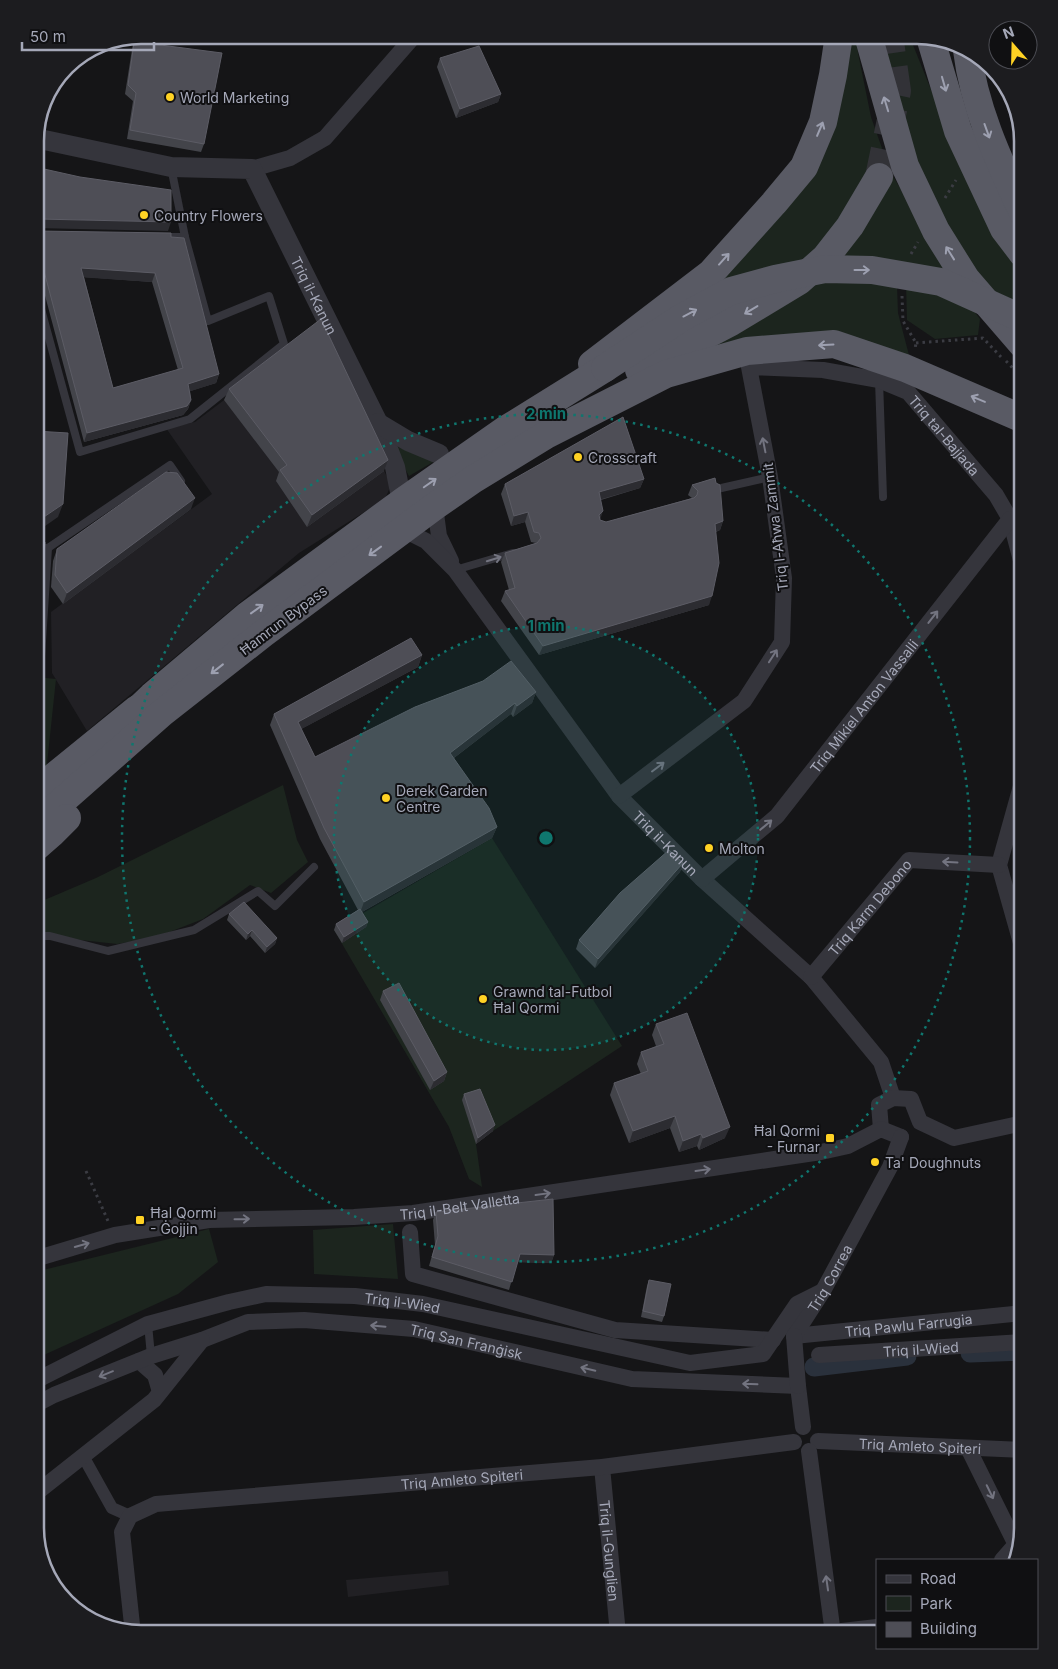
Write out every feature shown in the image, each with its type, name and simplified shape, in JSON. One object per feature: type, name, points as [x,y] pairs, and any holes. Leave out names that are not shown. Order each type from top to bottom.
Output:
[{"type":"highway","points":[[505,430],[711,273],[774,203],[804,167],[823,122],[838,44]]},
{"type":"highway","points":[[871,44],[906,166],[936,231],[966,279],[1014,335]]},
{"type":"highway","points":[[933,45],[958,131],[1004,229],[1014,242]]},
{"type":"highway","points":[[970,59],[980,110],[999,162],[1014,194]]},
{"type":"highway","points":[[546,435],[605,388],[731,322],[799,281],[825,258],[850,226],[879,177]]},
{"type":"highway","points":[[505,430],[605,368],[680,318],[731,291],[775,279],[825,269],[872,270],[941,282],[1014,315]]},
{"type":"highway","points":[[546,435],[666,374],[747,351],[834,344],[905,368],[1014,415]]},
{"type":"highway","points":[[474,479],[547,448],[659,388],[749,367]]},
{"type":"highway","name":"Ħamrun Bypass","points":[[44,816],[248,615],[402,502],[505,430]]},
{"type":"highway","name":"Ħamrun Bypass","points":[[44,802],[157,705],[264,633],[435,506],[474,479],[546,435]]},
{"type":"highway","points":[[44,786],[157,705]]},
{"type":"highway","points":[[44,840],[157,705]]},
{"type":"street","points":[[44,140],[171,167],[252,169],[290,158],[324,138],[407,44]]},
{"type":"street","name":"Triq il-Kanun","points":[[252,169],[378,423],[395,466],[402,502]]},
{"type":"street","name":"Triq tal-Bajjada","points":[[749,367],[823,370],[879,380],[908,392],[996,495],[1010,519],[1014,534]]},
{"type":"street","name":"Triq l-Aħwa Zammit","points":[[619,796],[744,701],[782,642],[784,578],[770,477],[749,367]]},
{"type":"street","points":[[378,423],[408,441],[439,454]]},
{"type":"street","name":"Triq il-Kanun","points":[[435,506],[439,536],[455,570]]},
{"type":"street","name":"Triq Mikiel Anton Vassalli","points":[[702,879],[777,816],[1010,519]]},
{"type":"street","name":"Triq il-Kanun","points":[[404,530],[426,541],[455,570],[619,796],[702,879],[811,977],[881,1062],[893,1098]]},
{"type":"street","points":[[1014,811],[999,865],[1014,918]]},
{"type":"street","name":"Triq Karm Debono","points":[[811,977],[909,860],[999,865]]},
{"type":"street","points":[[920,1122],[912,1131],[901,1138],[881,1129],[879,1105],[893,1098],[911,1099],[920,1122],[954,1138],[1014,1125]]},
{"type":"street","name":"Triq il-Belt Valletta","points":[[44,1256],[115,1235],[222,1219],[354,1217],[413,1213],[821,1152],[848,1146],[881,1129]]},
{"type":"street","name":"Triq Correa","points":[[794,1336],[823,1291],[890,1167],[901,1138]]},
{"type":"street","name":"Triq il-Wied","points":[[410,1232],[413,1274],[615,1330],[773,1340]]},
{"type":"street","name":"Triq il-Wied","points":[[44,1376],[148,1324],[266,1294],[355,1296],[423,1304],[690,1363],[763,1354],[798,1304],[823,1291]]},
{"type":"street","name":"Triq Pawlu Farrugia","points":[[794,1336],[1014,1314]]},
{"type":"street","name":"Triq San Franġisk","points":[[44,1487],[154,1400],[202,1340],[248,1322],[304,1320],[414,1329],[632,1380],[798,1386]]},
{"type":"street","points":[[794,1336],[804,1427]]},
{"type":"street","points":[[44,1400],[145,1359],[202,1340]]},
{"type":"street","name":"Triq il-Wied","points":[[819,1356],[1014,1343]]},
{"type":"street","points":[[145,1359],[155,1375],[160,1392]]},
{"type":"street","points":[[814,1446],[800,1450],[794,1442],[796,1433],[804,1427],[808,1427],[816,1432],[814,1446],[832,1625]]},
{"type":"street","name":"Triq Amleto Spiteri","points":[[130,1516],[156,1504],[602,1467],[794,1442]]},
{"type":"street","name":"Triq Amleto Spiteri","points":[[814,1446],[1014,1450]]},
{"type":"street","points":[[968,1448],[1013,1540]]},
{"type":"street","points":[[83,1456],[112,1508],[130,1516],[122,1532],[132,1625]]},
{"type":"street","name":"Triq il-Gunglien","points":[[602,1467],[617,1625]]},
{"type":"lane","points":[[44,320],[80,452],[190,419],[284,344],[269,296],[208,320],[185,238],[171,167]]},
{"type":"lane","points":[[155,237],[185,238]]},
{"type":"lane","points":[[879,380],[883,497]]},
{"type":"lane","points":[[44,548],[48,548],[170,465],[185,486]]},
{"type":"lane","points":[[717,489],[770,477]]},
{"type":"lane","points":[[44,610],[48,548]]},
{"type":"lane","points":[[455,570],[524,550]]},
{"type":"lane","points":[[44,936],[108,951],[194,930],[258,891],[275,906],[314,867]]},
{"type":"lane","points":[[145,1359],[148,1324]]},
{"type":"path","points":[[943,202],[960,176]]},
{"type":"path","points":[[916,343],[983,338]]},
{"type":"path","points":[[86,1171],[115,1235]]},
{"type":"shaded area","points":[[316,331],[391,485],[385,499],[299,553],[87,731],[52,673],[51,612],[212,494],[166,428],[195,422]]},
{"type":"shaded area","points":[[448,1571],[449,1585],[348,1597],[346,1580]]},
{"type":"green space","points":[[841,44],[858,44],[871,117],[890,171],[951,272],[717,285],[802,183]]},
{"type":"green space","points":[[881,44],[913,45],[963,169],[997,239],[1014,262],[1014,303],[985,285],[946,228],[915,164]]},
{"type":"green space","points":[[822,279],[897,285],[898,313],[910,359],[691,353]]},
{"type":"green space","points":[[906,284],[968,303],[980,319],[978,335],[935,339],[907,320]]},
{"type":"green space","points":[[391,443],[435,461],[409,476]]},
{"type":"green space","points":[[44,678],[56,679],[47,764],[53,771],[44,778]]},
{"type":"green space","points":[[283,785],[297,840],[308,862],[271,893],[250,885],[203,919],[154,938],[117,944],[44,936],[44,900],[96,878]]},
{"type":"green space","name":"Grawnd tal-Futbol Ħal Qormi","points":[[492,838],[622,1046],[476,1144],[482,1187],[469,1179],[449,1127],[334,930]]},
{"type":"green space","points":[[393,1224],[398,1279],[314,1274],[313,1230]]},
{"type":"green space","points":[[209,1229],[218,1262],[178,1294],[44,1355],[44,1270]]},
{"type":"building","name":"World Marketing","points":[[134,44],[153,44],[222,53],[204,144],[130,130],[136,93],[128,85]]},
{"type":"building","points":[[479,46],[501,94],[460,109],[440,58]]},
{"type":"building","points":[[44,169],[80,177],[171,190],[171,222],[44,219]]},
{"type":"building","points":[[44,231],[171,233],[171,237],[184,238],[219,374],[188,384],[191,400],[187,406],[87,433],[44,271]],"holes":[[[81,268],[155,273],[183,368],[113,388]]]},
{"type":"building","points":[[321,319],[388,460],[312,515],[280,470],[287,465],[229,389]]},
{"type":"building","points":[[623,417],[644,479],[599,492],[603,511],[599,515],[600,520],[606,522],[694,498],[698,491],[692,485],[715,478],[716,483],[720,485],[723,521],[715,524],[719,563],[712,596],[543,646],[505,591],[515,588],[505,553],[537,543],[541,538],[539,533],[534,532],[528,512],[514,516],[505,484]]},
{"type":"building","points":[[44,432],[68,433],[63,504],[44,517]]},
{"type":"building","points":[[166,472],[177,473],[195,498],[67,593],[55,575],[57,549]]},
{"type":"building","name":"Derek Garden Centre","points":[[411,638],[422,655],[298,722],[315,757],[415,707],[483,681],[511,661],[536,692],[517,706],[515,703],[450,753],[489,808],[497,827],[364,902],[324,828],[274,714]]},
{"type":"building","points":[[669,850],[683,863],[598,959],[579,940],[620,893]]},
{"type":"building","points":[[244,902],[277,938],[267,947],[252,930],[248,934],[229,914]]},
{"type":"building","points":[[360,909],[368,922],[344,937],[336,924]]},
{"type":"building","points":[[399,983],[447,1072],[434,1081],[383,991]]},
{"type":"building","points":[[687,1013],[730,1127],[703,1138],[701,1134],[683,1141],[675,1116],[633,1131],[614,1083],[648,1071],[641,1052],[664,1044],[656,1024]]},
{"type":"building","points":[[480,1089],[495,1125],[478,1138],[464,1094]]},
{"type":"building","points":[[553,1199],[554,1255],[520,1254],[512,1282],[432,1257],[438,1236],[436,1212]]},
{"type":"building","points":[[649,1280],[671,1284],[664,1316],[643,1311]]},
{"type":"waterway","points":[[970,1353],[1014,1351]]},
{"type":"waterway","points":[[814,1367],[907,1356]]},
{"type":"tunnel","points":[[879,177],[897,91],[890,44]]},
{"type":"place","name":"World Marketing","points":[[170,97]]},
{"type":"place","name":"Country Flowers","points":[[144,215]]},
{"type":"place","name":"Crosscraft","points":[[578,457]]},
{"type":"place","name":"Derek Garden Centre","points":[[386,798]]},
{"type":"place","name":"Molton","points":[[709,848]]},
{"type":"place","name":"Grawnd tal-Futbol Ħal Qormi","points":[[483,999]]},
{"type":"place","name":"Ħal Qormi - Furnar","points":[[830,1138]]},
{"type":"place","name":"Ta' Doughnuts","points":[[875,1162]]},
{"type":"place","name":"Ħal Qormi - Ġojjin","points":[[140,1220]]}]
